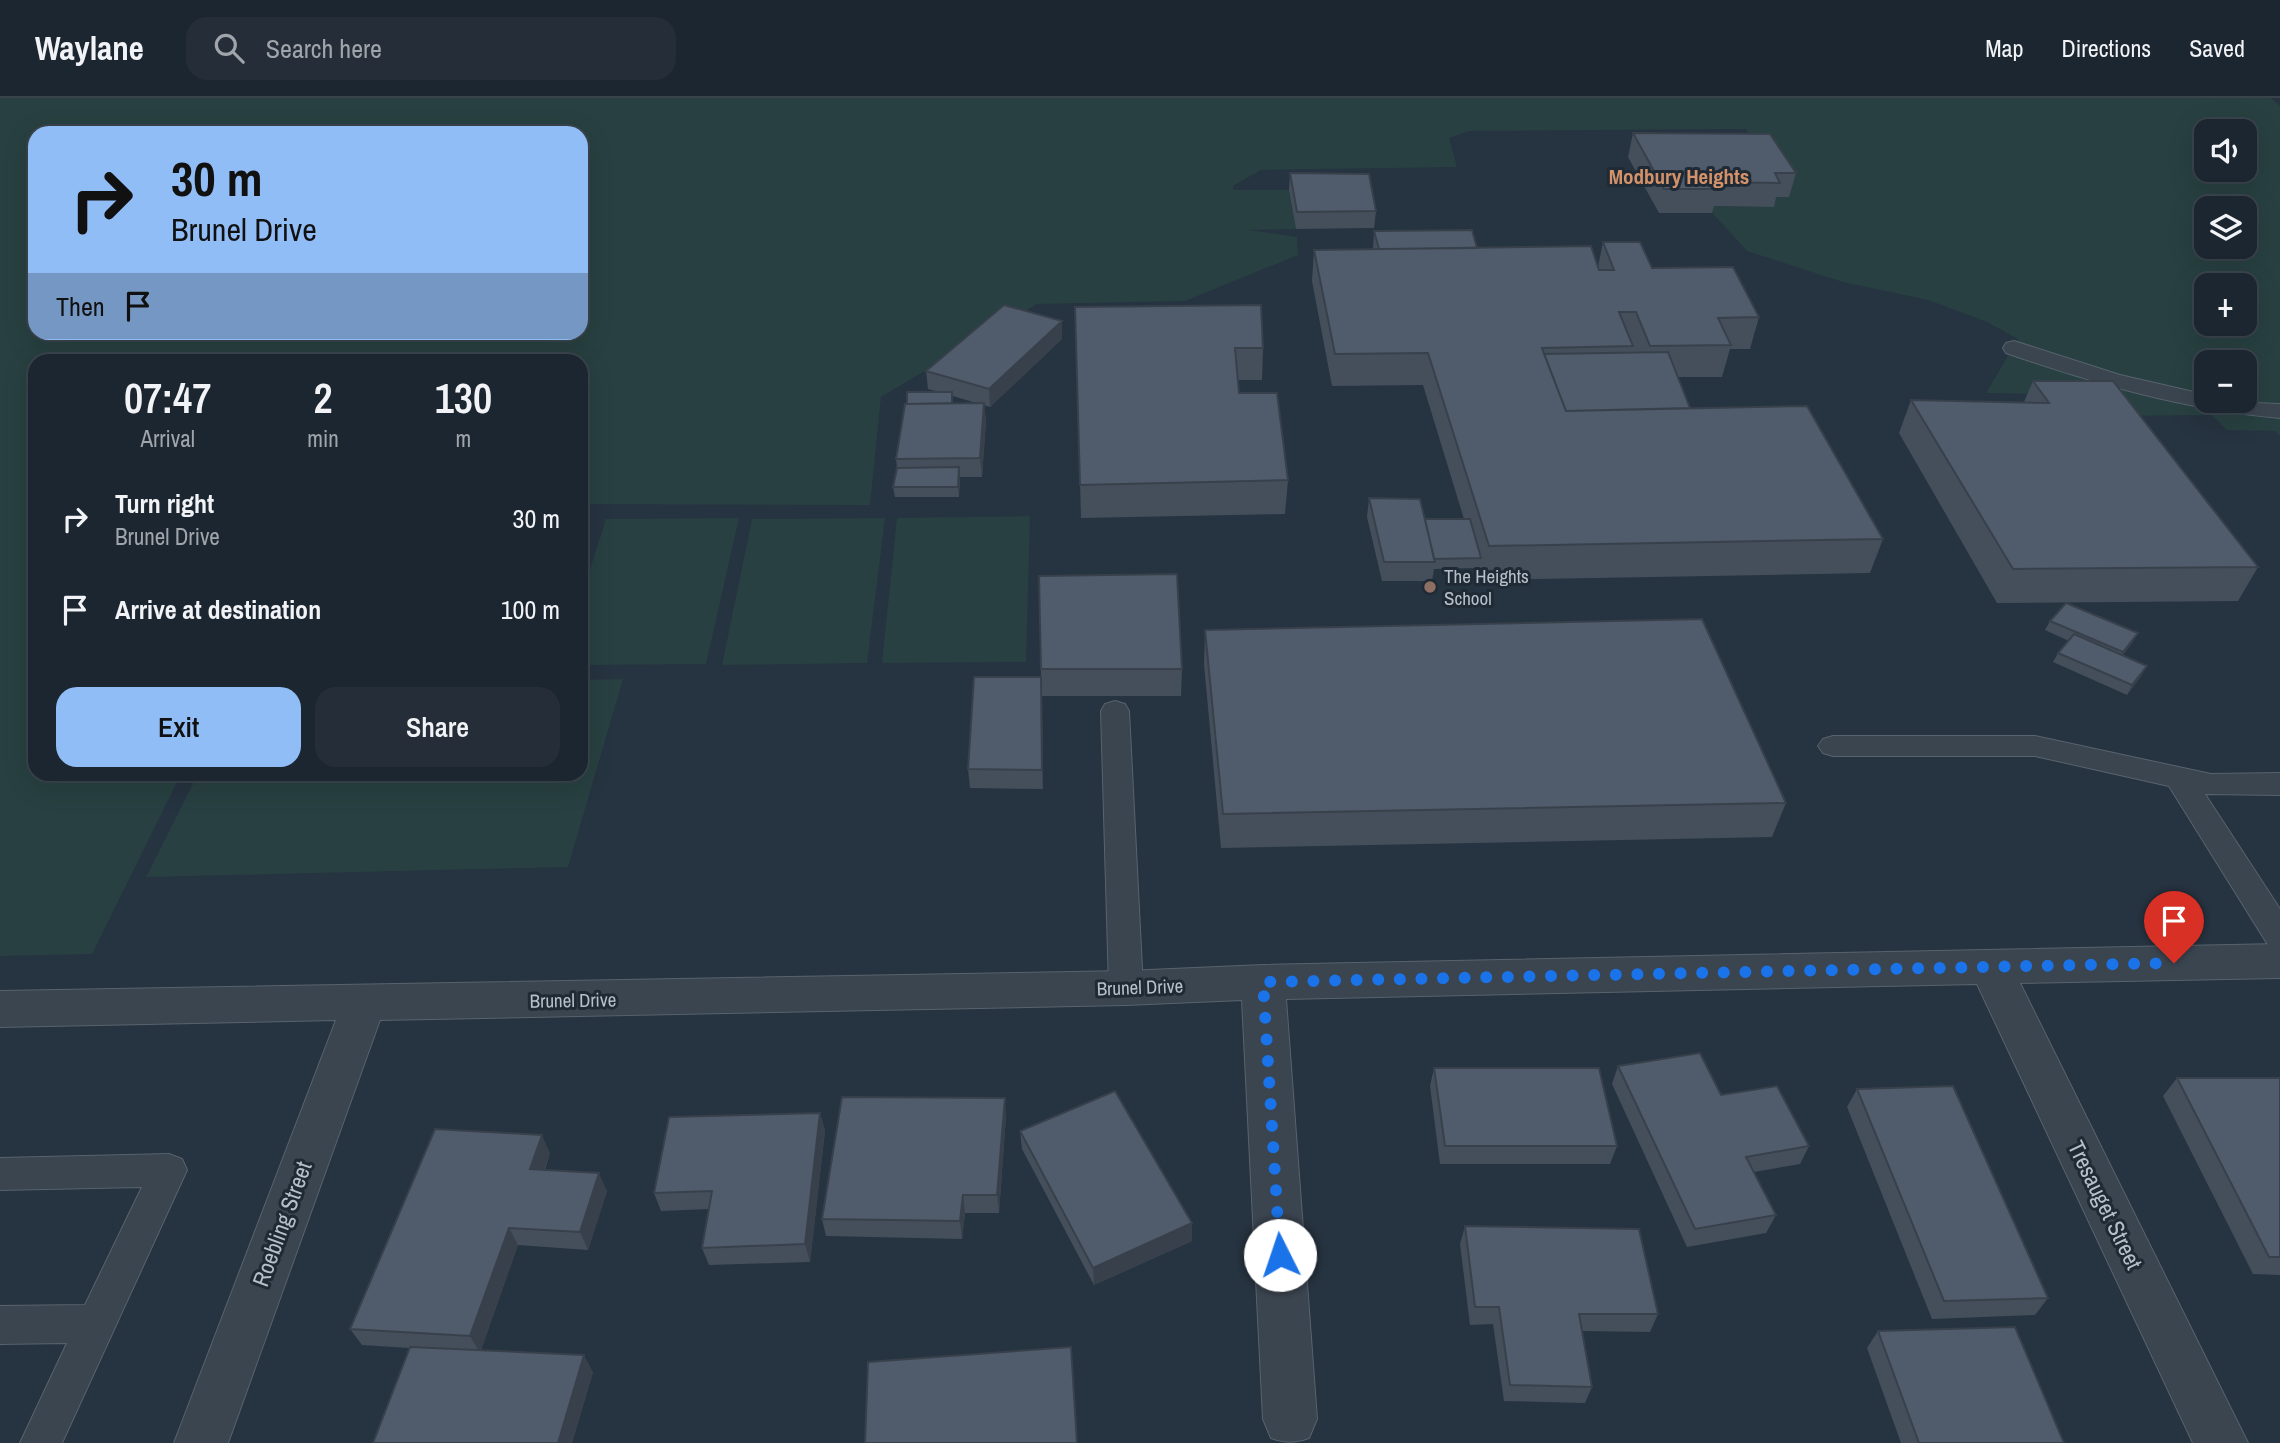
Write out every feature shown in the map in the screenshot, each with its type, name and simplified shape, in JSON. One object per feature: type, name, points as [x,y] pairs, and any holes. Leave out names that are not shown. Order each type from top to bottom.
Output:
[{"type":"street","name":"Brunel Drive","points":[[0,1009],[1126,988],[1263,982],[2280,961]]},
{"type":"street","name":"Tresauget Street","points":[[1990,966],[2221,1443]]},
{"type":"street","points":[[1263,982],[1290,1419]]},
{"type":"street","name":"Roebling Street","points":[[201,1443],[364,1004]]},
{"type":"lane","points":[[2014,348],[2113,382],[2164,395],[2248,409],[2280,411]]},
{"type":"lane","points":[[1115,710],[1126,988]]},
{"type":"lane","points":[[1833,746],[2035,746],[2211,785],[2280,784]]},
{"type":"lane","points":[[2179,778],[2280,936]]},
{"type":"lane","points":[[0,1174],[169,1170],[41,1443]]},
{"type":"lane","points":[[0,1325],[97,1324]]},
{"type":"green space","points":[[0,98],[2271,98],[2280,106],[2280,436],[2276,431],[2227,430],[2212,415],[2105,416],[2091,395],[1986,393],[2018,339],[1987,322],[1928,300],[1843,282],[1747,251],[1706,206],[1773,207],[1768,197],[1789,197],[1746,129],[1469,131],[1449,138],[1457,167],[1261,170],[1233,186],[1233,190],[1289,190],[1296,229],[1249,230],[1297,237],[1298,255],[1185,301],[1037,304],[881,397],[870,505],[588,504],[588,354],[28,354],[28,781],[178,781],[92,954],[0,956]]},
{"type":"green space","points":[[1030,516],[1026,662],[882,663],[897,518]]},
{"type":"green space","points":[[739,518],[706,664],[588,665],[588,576],[606,519]]},
{"type":"green space","points":[[885,518],[867,663],[722,665],[752,519]]},
{"type":"green space","points":[[623,679],[568,867],[146,877],[194,781],[588,781],[588,680]]},
{"type":"building","points":[[1633,133],[1770,134],[1796,173],[1775,173],[1780,183],[1712,182],[1719,189],[1664,189]]},
{"type":"building","points":[[1290,173],[1369,174],[1376,211],[1297,212]]},
{"type":"building","points":[[1472,230],[1477,248],[1379,249],[1374,231]]},
{"type":"building","points":[[1603,242],[1640,242],[1652,268],[1733,267],[1759,317],[1718,318],[1731,345],[1650,346],[1636,312],[1619,312],[1633,346],[1542,348],[1566,411],[1807,406],[1883,539],[1489,546],[1428,353],[1335,354],[1314,250],[1591,246],[1599,270],[1614,270]]},
{"type":"building","points":[[1004,305],[1062,321],[989,389],[926,371]]},
{"type":"building","points":[[1261,305],[1263,348],[1235,348],[1239,393],[1277,393],[1288,480],[1080,485],[1075,307]]},
{"type":"building","points":[[1668,352],[1690,408],[1566,411],[1544,354]]},
{"type":"building","points":[[2033,381],[2113,381],[2258,567],[2013,569],[1911,400],[2049,403]]},
{"type":"building","points":[[907,392],[952,392],[952,403],[907,404]]},
{"type":"building","points":[[984,403],[980,458],[896,459],[905,404]]},
{"type":"building","points":[[959,467],[958,487],[893,487],[897,468]]},
{"type":"building","points":[[1369,498],[1420,499],[1435,562],[1384,562]]},
{"type":"building","points":[[1425,519],[1470,519],[1481,558],[1434,559]]},
{"type":"building","points":[[1177,574],[1182,669],[1041,669],[1039,576]]},
{"type":"building","points":[[2066,603],[2138,633],[2123,652],[2050,621]]},
{"type":"building","points":[[1702,619],[1786,803],[1223,814],[1205,630]]},
{"type":"building","points":[[2074,634],[2147,666],[2132,685],[2058,653]]},
{"type":"building","points":[[974,677],[1041,677],[1042,770],[968,769]]},
{"type":"building","points":[[1700,1053],[1721,1095],[1777,1086],[1809,1146],[1746,1157],[1776,1215],[1695,1229],[1618,1066]]},
{"type":"building","points":[[1434,1068],[1599,1068],[1617,1146],[1445,1146]]},
{"type":"building","points":[[2177,1078],[2280,1078],[2280,1257],[2269,1257]]},
{"type":"building","points":[[1953,1086],[2048,1298],[1944,1301],[1857,1089]]},
{"type":"building","points":[[1115,1091],[1192,1223],[1093,1268],[1020,1131]]},
{"type":"building","points":[[842,1097],[1005,1098],[997,1195],[963,1195],[960,1221],[822,1219]]},
{"type":"building","points":[[820,1113],[805,1244],[702,1248],[712,1191],[654,1193],[669,1117]]},
{"type":"building","points":[[435,1129],[542,1135],[530,1169],[599,1173],[580,1232],[509,1228],[470,1336],[350,1329]]},
{"type":"building","points":[[1465,1226],[1639,1229],[1658,1314],[1579,1314],[1592,1387],[1510,1385],[1499,1307],[1475,1307]]},
{"type":"building","points":[[2015,1327],[2064,1443],[1919,1443],[1878,1331]]},
{"type":"building","points":[[410,1347],[584,1355],[558,1443],[373,1443]]},
{"type":"building","points":[[1071,1347],[1077,1443],[865,1443],[868,1362]]},
{"type":"place","name":"The Heights School","points":[[1430,587]]},
{"type":"district","name":"Modbury Heights","points":[[1679,177]]},
{"type":"route","points":[[1280,1255],[1263,982],[2174,963]]}]
